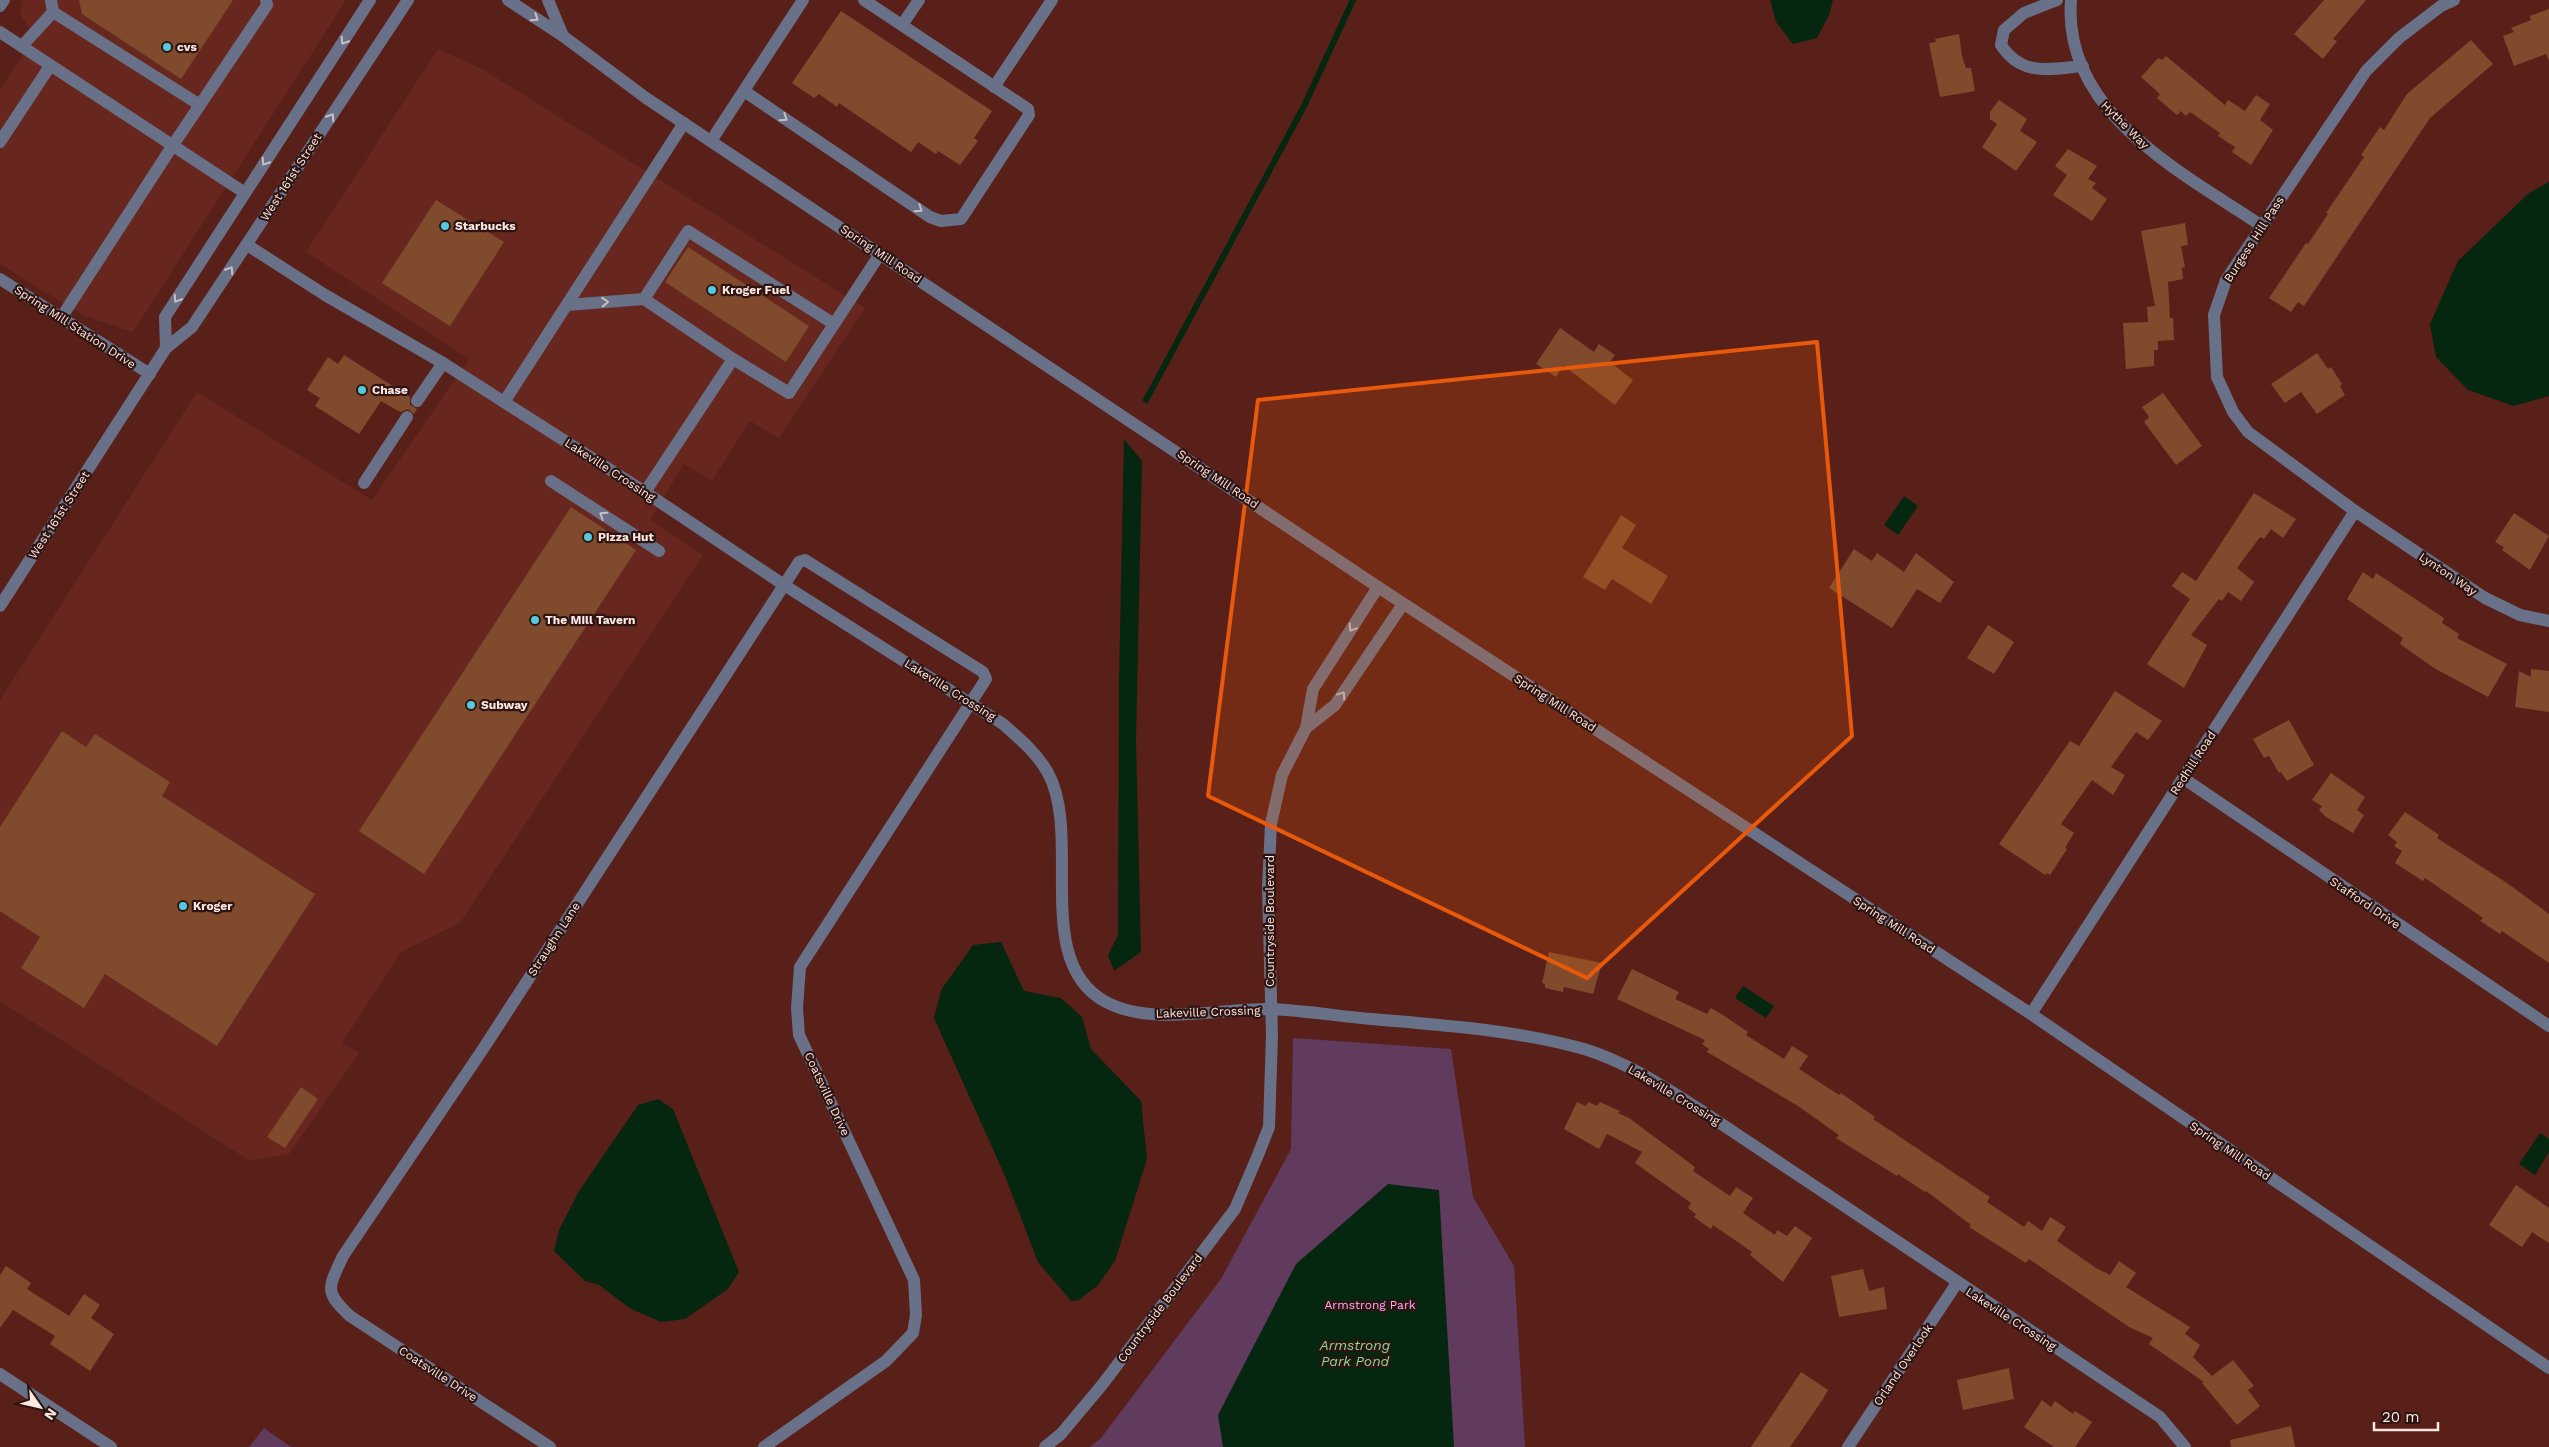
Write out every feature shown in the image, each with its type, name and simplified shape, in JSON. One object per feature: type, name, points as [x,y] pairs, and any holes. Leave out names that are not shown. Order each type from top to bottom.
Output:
[{"type":"street","points":[[0,6],[4,0]]},
{"type":"street","points":[[61,318],[173,145],[268,5],[266,0]]},
{"type":"street","points":[[166,348],[165,318],[370,0]]},
{"type":"street","name":"West 161st Street","points":[[0,606],[166,348],[192,327],[408,0]]},
{"type":"street","name":"Spring Mill Road","points":[[508,0],[563,36],[710,141],[1403,604],[2031,1014],[2549,1368]]},
{"type":"street","points":[[548,0],[563,36]]},
{"type":"street","points":[[710,141],[803,0]]},
{"type":"street","points":[[744,91],[930,217],[941,221],[961,218],[1029,115],[1028,109],[864,0]]},
{"type":"street","points":[[902,25],[919,0]]},
{"type":"street","points":[[994,87],[1052,0]]},
{"type":"street","points":[[2057,0],[2024,13],[2004,30],[2000,45],[2008,57],[2023,67],[2050,69],[2083,66]]},
{"type":"street","name":"Hythe Way","points":[[2071,0],[2070,12],[2077,54],[2100,101],[2143,146],[2262,226]]},
{"type":"street","name":"Burgess Hill Pass","points":[[2355,511],[2248,432],[2232,412],[2217,376],[2214,315],[2226,280],[2366,71],[2399,38],[2441,6],[2454,0]]},
{"type":"street","points":[[22,46],[52,6],[200,105]]},
{"type":"street","points":[[0,32],[245,193]]},
{"type":"street","points":[[0,142],[50,66]]},
{"type":"street","points":[[504,402],[684,123]]},
{"type":"street","points":[[644,299],[688,232],[834,324]]},
{"type":"street","name":"Lakeville Crossing","points":[[246,245],[325,295],[443,363],[644,492],[784,586],[1003,724],[1033,751],[1049,775],[1058,802],[1062,836],[1063,918],[1070,960],[1085,985],[1105,1001],[1143,1014],[1270,1009],[1456,1026],[1556,1043],[1614,1060],[1650,1078],[1762,1150],[1957,1283],[2160,1416],[2184,1447]]},
{"type":"street","points":[[567,305],[644,299],[733,360],[789,393],[880,254]]},
{"type":"street","name":"Spring Mill Station Drive","points":[[0,279],[150,374]]},
{"type":"street","points":[[644,492],[733,360]]},
{"type":"street","points":[[417,401],[443,363]]},
{"type":"street","points":[[364,483],[407,416]]},
{"type":"street","points":[[551,481],[659,551]]},
{"type":"street","name":"Lynton Way","points":[[2355,511],[2485,598],[2520,614],[2549,621]]},
{"type":"street","name":"Redhill Road","points":[[2031,1014],[2355,511]]},
{"type":"street","name":"Straughn Lane","points":[[331,1295],[331,1284],[343,1256],[483,1049],[799,562],[805,560],[983,672],[986,679],[971,704]]},
{"type":"street","name":"Countryside Boulevard","points":[[1045,1447],[1061,1434],[1102,1385],[1235,1209],[1269,1127],[1272,1035],[1268,888],[1271,824],[1282,775],[1306,728],[1313,689],[1378,587]]},
{"type":"street","points":[[1306,728],[1336,705],[1403,604]]},
{"type":"street","name":"Coatsville Drive","points":[[764,1447],[886,1361],[913,1334],[916,1315],[914,1280],[799,1035],[796,1008],[800,967],[971,704]]},
{"type":"street","name":"Stafford Drive","points":[[2183,778],[2549,1026]]},
{"type":"street","name":"Orland Overlook","points":[[1848,1447],[1957,1283]]},
{"type":"street","name":"Coatsville Drive","points":[[331,1295],[350,1316],[550,1447]]},
{"type":"street","points":[[0,1374],[111,1447]]},
{"type":"highlighted area","points":[[1817,342],[1852,736],[1587,978],[1208,796],[1258,400]]},
{"type":"shaded area","points":[[22,0],[346,0],[133,332],[82,315],[0,264],[0,89],[35,37],[20,14]]},
{"type":"shaded area","points":[[438,49],[484,70],[865,308],[779,438],[750,421],[712,481],[684,464],[650,520],[703,555],[460,923],[401,952],[342,1043],[359,1053],[289,1154],[250,1161],[0,1001],[0,700],[197,392],[372,500],[469,359],[306,252]]},
{"type":"green space","name":"Armstrong Park","points":[[1293,1038],[1451,1049],[1473,1197],[1514,1266],[1525,1447],[1090,1447],[1101,1438],[1221,1279],[1291,1149]]},
{"type":"green space","points":[[264,1428],[291,1447],[249,1447]]},
{"type":"water","points":[[1770,0],[1833,0],[1829,15],[1817,38],[1793,44],[1776,22]]},
{"type":"water","points":[[2549,182],[2549,396],[2514,406],[2468,390],[2436,357],[2430,324],[2458,261],[2529,193]]},
{"type":"water","points":[[1124,439],[1142,461],[1136,741],[1141,952],[1114,971],[1108,955],[1118,935],[1119,679]]},
{"type":"water","points":[[1904,496],[1918,506],[1898,535],[1884,525]]},
{"type":"water","points":[[1001,942],[1024,991],[1061,998],[1082,1017],[1091,1049],[1141,1101],[1147,1159],[1115,1261],[1098,1285],[1079,1300],[1071,1301],[1038,1262],[1005,1176],[934,1018],[941,990],[973,945]]},
{"type":"water","points":[[1743,986],[1774,1006],[1766,1018],[1735,998]]},
{"type":"water","points":[[658,1099],[673,1109],[739,1272],[728,1289],[685,1319],[661,1322],[631,1309],[599,1285],[585,1281],[554,1251],[559,1230],[579,1191],[638,1105]]},
{"type":"water","points":[[2540,1133],[2549,1139],[2549,1152],[2535,1175],[2519,1164]]},
{"type":"water","name":"Armstrong Park Pond","points":[[1388,1184],[1439,1190],[1454,1447],[1223,1447],[1218,1415],[1296,1264]]},
{"type":"building","name":"cvs","points":[[79,0],[233,0],[181,79],[82,14]]},
{"type":"building","points":[[2324,0],[2366,0],[2333,39],[2337,41],[2323,59],[2294,34]]},
{"type":"building","points":[[2549,9],[2549,61],[2546,54],[2514,66],[2503,36],[2514,32],[2511,28],[2531,20],[2530,16]]},
{"type":"building","points":[[841,11],[992,111],[974,138],[978,141],[960,165],[938,151],[936,154],[918,142],[911,152],[839,103],[837,107],[819,94],[814,98],[792,83]]},
{"type":"building","points":[[1959,34],[1962,56],[1966,68],[1971,68],[1975,91],[1940,97],[1929,43],[1936,42],[1935,39]]},
{"type":"building","points":[[2471,40],[2493,64],[2430,118],[2304,306],[2298,302],[2291,312],[2269,298],[2328,214],[2326,213],[2364,157],[2361,155],[2380,127],[2384,130],[2407,94]]},
{"type":"building","points":[[2166,56],[2225,105],[2228,100],[2245,111],[2256,95],[2270,104],[2260,120],[2273,130],[2251,165],[2232,152],[2235,147],[2218,136],[2220,133],[2190,112],[2186,116],[2181,111],[2177,115],[2157,98],[2160,94],[2141,77],[2158,58],[2162,60]]},
{"type":"building","points":[[1999,100],[2027,119],[2020,131],[2037,142],[2016,171],[1982,147],[1997,124],[1990,119],[1990,112]]},
{"type":"building","points":[[2068,149],[2097,166],[2088,179],[2096,183],[2092,188],[2107,199],[2092,221],[2053,195],[2067,175],[2055,166]]},
{"type":"building","points":[[436,200],[504,242],[450,326],[382,283]]},
{"type":"building","points":[[2185,223],[2188,245],[2181,246],[2185,267],[2182,268],[2183,279],[2168,282],[2170,318],[2173,318],[2174,340],[2158,341],[2158,350],[2154,350],[2154,366],[2126,369],[2123,323],[2148,322],[2147,307],[2155,306],[2141,231]]},
{"type":"building","points":[[688,247],[809,326],[786,362],[665,282]]},
{"type":"building","points":[[1560,328],[1594,352],[1599,344],[1615,355],[1610,362],[1633,380],[1615,405],[1563,365],[1556,377],[1536,364]]},
{"type":"building","points":[[2317,353],[2328,369],[2331,367],[2342,384],[2340,386],[2345,395],[2317,414],[2301,392],[2285,403],[2271,384]]},
{"type":"building","points":[[344,355],[410,397],[410,405],[417,409],[414,414],[408,409],[400,412],[381,401],[359,434],[315,406],[320,398],[307,390],[328,357],[338,364]]},
{"type":"building","points":[[2163,393],[2202,446],[2176,465],[2144,422],[2149,417],[2142,407]]},
{"type":"building","points":[[2254,493],[2296,519],[2283,538],[2271,529],[2264,539],[2260,537],[2237,568],[2254,582],[2241,601],[2228,592],[2222,601],[2219,599],[2191,635],[2207,645],[2184,688],[2147,664],[2190,599],[2172,586],[2182,572],[2196,581]]},
{"type":"building","points":[[571,507],[636,550],[424,874],[359,831]]},
{"type":"building","points":[[2514,513],[2549,536],[2530,570],[2502,550],[2504,547],[2495,542]]},
{"type":"building","points":[[1621,515],[1636,525],[1622,548],[1668,576],[1651,604],[1612,579],[1605,590],[1583,577]]},
{"type":"building","points":[[1854,549],[1872,561],[1877,553],[1904,572],[1916,553],[1954,582],[1940,603],[1917,589],[1892,628],[1829,588]]},
{"type":"building","points":[[2363,572],[2373,579],[2376,573],[2444,618],[2442,623],[2459,634],[2457,638],[2507,664],[2488,697],[2434,668],[2400,644],[2403,638],[2347,599]]},
{"type":"building","points":[[1988,625],[2014,642],[1994,674],[1967,658]]},
{"type":"building","points":[[2531,669],[2549,671],[2549,712],[2515,707],[2519,671],[2531,677]]},
{"type":"building","points":[[2115,691],[2162,721],[2148,740],[2136,732],[2111,767],[2125,775],[2113,795],[2092,780],[2061,824],[2074,833],[2065,848],[2067,849],[2050,875],[2047,873],[2045,875],[1999,844],[2070,741],[2079,746]]},
{"type":"building","points":[[2289,720],[2314,765],[2287,781],[2281,772],[2279,773],[2269,756],[2264,758],[2253,739]]},
{"type":"building","points":[[62,731],[86,747],[95,734],[170,782],[162,796],[315,894],[217,1046],[105,974],[84,1008],[21,968],[40,937],[0,911],[0,827]]},
{"type":"building","points":[[2331,773],[2365,797],[2357,810],[2364,815],[2353,833],[2326,817],[2319,810],[2322,806],[2312,800]]},
{"type":"building","points":[[2405,812],[2439,835],[2437,838],[2507,883],[2549,914],[2549,963],[2502,931],[2500,934],[2480,921],[2483,918],[2425,878],[2423,881],[2395,863],[2402,851],[2394,846],[2397,842],[2388,835]]},
{"type":"building","points":[[1549,952],[1602,963],[1593,994],[1564,987],[1563,992],[1545,988],[1545,984],[1542,983]]},
{"type":"building","points":[[1632,969],[1679,992],[1675,999],[1707,1014],[1711,1008],[1723,1015],[1748,1032],[1746,1035],[1784,1059],[1792,1046],[1808,1056],[1799,1069],[1839,1095],[1841,1093],[1875,1117],[1873,1119],[1990,1197],[1987,1202],[2024,1227],[2028,1221],[2042,1231],[2050,1217],[2066,1227],[2057,1241],[2096,1268],[2110,1275],[2119,1261],[2136,1273],[2126,1287],[2190,1327],[2185,1334],[2200,1345],[2193,1357],[2212,1376],[2233,1360],[2254,1386],[2248,1390],[2260,1406],[2237,1425],[2202,1383],[2204,1382],[2149,1344],[2153,1338],[2129,1327],[2029,1259],[2026,1263],[1969,1227],[1971,1225],[1926,1191],[1898,1174],[1897,1176],[1836,1138],[1839,1135],[1798,1106],[1707,1052],[1709,1049],[1702,1044],[1705,1040],[1617,999]]},
{"type":"building","points":[[301,1087],[318,1099],[285,1148],[267,1137]]},
{"type":"building","points":[[1577,1102],[1586,1106],[1588,1102],[1597,1106],[1600,1102],[1620,1111],[1618,1113],[1629,1118],[1695,1167],[1693,1171],[1730,1196],[1736,1187],[1753,1198],[1743,1213],[1775,1235],[1777,1230],[1787,1236],[1795,1226],[1812,1238],[1783,1282],[1750,1255],[1752,1252],[1713,1225],[1711,1229],[1694,1217],[1696,1214],[1688,1208],[1691,1203],[1635,1163],[1642,1152],[1607,1134],[1599,1149],[1564,1129]]},
{"type":"building","points":[[2516,1185],[2549,1208],[2549,1243],[2532,1232],[2522,1247],[2489,1225]]},
{"type":"building","points":[[6,1266],[31,1283],[27,1289],[69,1316],[84,1294],[100,1305],[91,1318],[114,1334],[90,1371],[50,1344],[55,1336],[13,1310],[0,1328],[0,1275]]},
{"type":"building","points":[[1863,1269],[1869,1291],[1884,1287],[1887,1309],[1839,1317],[1831,1276]]},
{"type":"building","points":[[2009,1368],[2014,1399],[1963,1410],[1957,1380]]},
{"type":"building","points":[[1801,1372],[1828,1390],[1823,1399],[1790,1447],[1751,1447]]},
{"type":"building","points":[[2042,1400],[2051,1407],[2055,1401],[2073,1414],[2075,1411],[2092,1422],[2075,1447],[2054,1447],[2024,1427]]},
{"type":"building","points":[[2291,1426],[2295,1447],[2231,1447],[2230,1440]]},
{"type":"waterway","points":[[1146,400],[1304,106],[1353,0]]},
{"type":"place","name":"cvs","points":[[167,47]]},
{"type":"place","name":"Starbucks","points":[[445,226]]},
{"type":"place","name":"Kroger Fuel","points":[[712,290]]},
{"type":"place","name":"Chase","points":[[362,390]]},
{"type":"place","name":"Pizza Hut","points":[[588,537]]},
{"type":"place","name":"The Mill Tavern","points":[[535,620]]},
{"type":"place","name":"Subway","points":[[471,705]]},
{"type":"place","name":"Kroger","points":[[183,906]]}]
